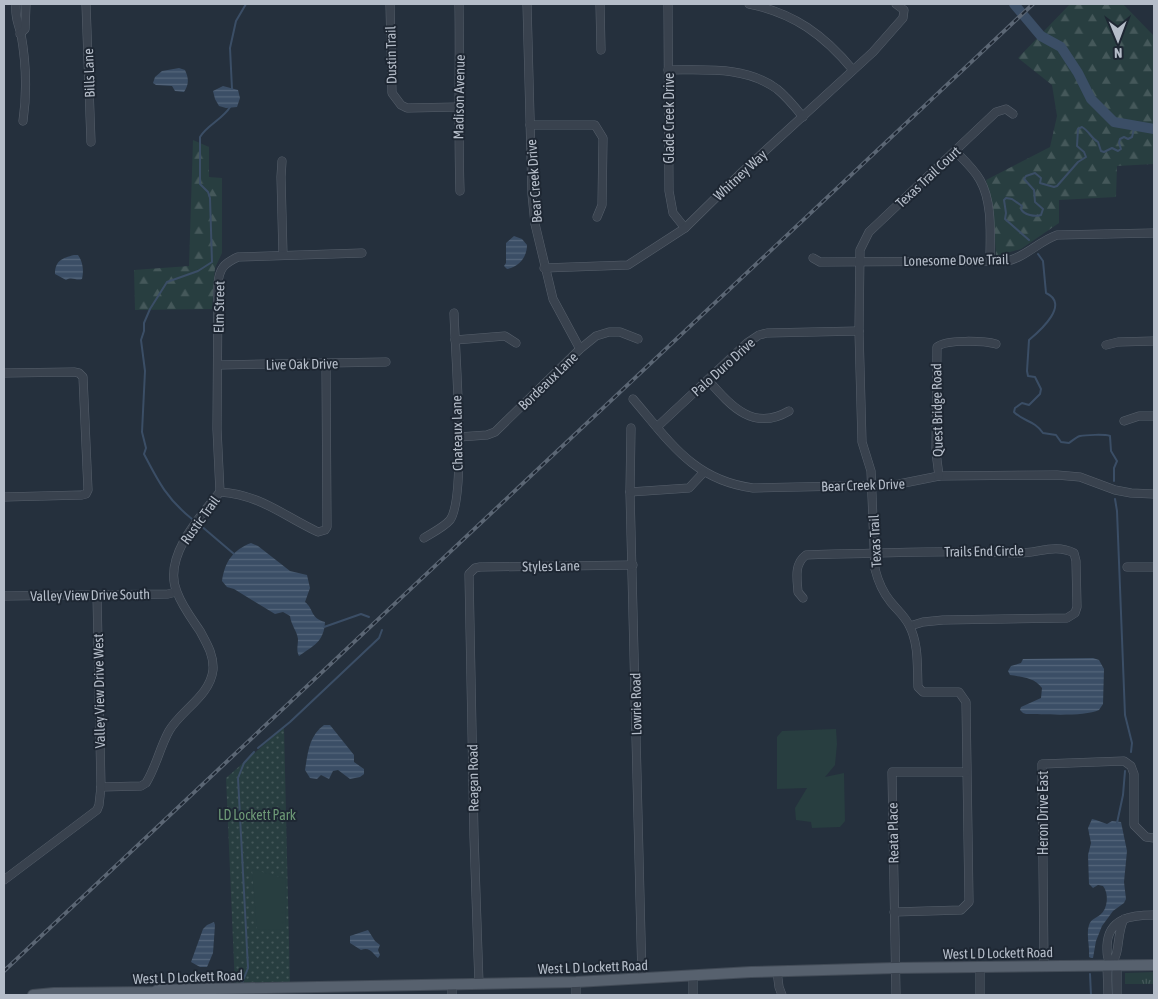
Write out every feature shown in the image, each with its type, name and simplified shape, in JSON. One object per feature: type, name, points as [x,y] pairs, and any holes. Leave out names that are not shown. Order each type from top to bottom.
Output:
[{"type":"main road","name":"West L D Lockett Road","points":[[33,995],[54,993],[154,994],[158,990],[366,991],[452,984],[576,982],[777,971],[1154,965]]},
{"type":"street","points":[[16,4],[16,22],[20,34],[26,94],[23,121]]},
{"type":"street","points":[[20,34],[25,29],[26,4]]},
{"type":"street","name":"Bills Lane","points":[[86,4],[91,142]]},
{"type":"street","name":"Dustin Trail","points":[[390,4],[392,94],[397,101],[407,108],[459,107]]},
{"type":"street","name":"Madison Avenue","points":[[459,4],[460,191]]},
{"type":"street","name":"Bear Creek Drive","points":[[527,4],[532,194],[535,224],[544,268],[553,299],[580,349]]},
{"type":"street","points":[[600,4],[601,50]]},
{"type":"street","name":"Glade Creek Drive","points":[[668,4],[669,191],[673,213],[685,228]]},
{"type":"street","points":[[749,4],[768,8],[785,15],[812,30],[826,41],[853,70]]},
{"type":"street","name":"Whitney Way","points":[[544,268],[628,265],[685,228],[742,172],[884,40],[903,16],[904,10],[896,4]]},
{"type":"street","points":[[668,70],[731,71],[748,74],[776,88],[803,117]]},
{"type":"street","name":"Texas Trail Court","points":[[861,262],[860,250],[869,232],[996,112],[1006,109],[1013,114]]},
{"type":"street","points":[[530,125],[595,125],[603,138],[602,205],[597,217]]},
{"type":"street","points":[[955,151],[974,171],[981,181],[986,195],[990,231],[990,260]]},
{"type":"street","points":[[282,161],[283,255]]},
{"type":"street","name":"Lonesome Dove Trail","points":[[813,258],[820,262],[1007,261],[1018,258],[1047,238],[1057,235],[1154,233]]},
{"type":"street","name":"Elm Street","points":[[220,492],[217,430],[218,284],[221,269],[227,262],[238,257],[362,253]]},
{"type":"street","name":"Texas Trail","points":[[861,262],[859,331],[862,442],[871,471],[874,554],[878,582],[890,602],[902,613],[910,626],[917,654],[918,686],[923,692],[959,692],[966,702],[969,902],[961,910],[894,912]]},
{"type":"street","name":"Chateaux Lane","points":[[424,538],[450,520],[458,492],[459,437],[454,313]]},
{"type":"street","name":"Palo Duro Drive","points":[[657,427],[759,335],[777,332],[859,331]]},
{"type":"street","name":"Bordeaux Lane","points":[[459,437],[486,435],[495,432],[570,361],[580,349],[596,336],[609,332],[620,332],[638,339]]},
{"type":"street","points":[[455,340],[499,336],[509,338],[516,343]]},
{"type":"street","points":[[1106,345],[1118,342],[1154,341]]},
{"type":"street","name":"Quest Bridge Road","points":[[939,476],[936,452],[936,351],[940,344],[947,342],[996,344]]},
{"type":"street","name":"Live Oak Drive","points":[[218,366],[386,362]]},
{"type":"street","name":"Rustic Trail","points":[[102,788],[142,786],[146,783],[170,730],[210,682],[213,665],[209,648],[176,592],[174,574],[180,547],[202,514],[220,492],[250,498],[280,510],[318,532],[325,530],[328,523],[326,364]]},
{"type":"street","points":[[4,373],[74,372],[79,373],[83,377],[87,492],[82,495],[4,497]]},
{"type":"street","points":[[708,380],[733,407],[749,416],[772,419],[789,411]]},
{"type":"street","name":"Bear Creek Drive","points":[[633,399],[681,455],[703,473],[732,484],[753,488],[905,484],[939,476],[1070,476],[1080,477],[1116,490],[1154,494]]},
{"type":"street","points":[[1124,421],[1139,416],[1154,416]]},
{"type":"street","name":"Lowrie Road","points":[[631,428],[630,492],[642,979]]},
{"type":"street","points":[[630,492],[688,488],[703,473]]},
{"type":"street","name":"Trails End Circle","points":[[874,554],[978,551],[1019,553],[1039,549],[1066,549],[1074,553],[1076,561],[1077,607],[1075,613],[1067,618],[943,620],[923,622],[910,626]]},
{"type":"street","points":[[803,598],[798,592],[797,566],[806,555],[874,554]]},
{"type":"street","name":"Styles Lane","points":[[470,572],[480,567],[633,565]]},
{"type":"street","points":[[1127,567],[1154,567]]},
{"type":"street","name":"Reagan Road","points":[[470,572],[474,836],[479,984]]},
{"type":"street","name":"Valley View Drive South","points":[[4,596],[168,594],[176,592]]},
{"type":"street","name":"Valley View Drive West","points":[[4,880],[97,810],[100,805],[102,788],[97,595]]},
{"type":"street","name":"Heron Drive East","points":[[1044,966],[1042,764],[1124,761],[1131,766],[1134,774],[1134,825],[1146,837],[1154,838]]},
{"type":"street","name":"Reata Place","points":[[896,995],[892,772],[966,772]]},
{"type":"street","points":[[1108,995],[1112,965],[1117,958],[1118,937],[1124,919],[1154,915]]},
{"type":"street","points":[[1112,965],[1117,995]]},
{"type":"street","points":[[980,967],[980,995]]},
{"type":"street","points":[[777,971],[782,995]]},
{"type":"street","points":[[693,976],[693,995]]},
{"type":"street","points":[[576,982],[576,995]]},
{"type":"street","points":[[452,984],[452,995]]},
{"type":"green space","points":[[1070,4],[1123,4],[1154,36],[1154,164],[1117,166],[1116,197],[1059,200],[1059,223],[1021,249],[996,256],[993,207],[986,180],[1050,147],[1057,116],[1052,85],[1018,58]]},
{"type":"green space","points":[[193,140],[209,147],[209,177],[222,178],[222,253],[215,268],[212,309],[135,310],[134,270],[189,266]]},
{"type":"green space","name":"LD Lockett Park","points":[[284,727],[290,986],[235,987],[226,778]]},
{"type":"green space","points":[[836,729],[835,765],[825,777],[844,773],[845,821],[840,827],[812,828],[811,822],[796,820],[795,808],[807,788],[777,789],[777,737],[782,731]]},
{"type":"green space","points":[[252,869],[286,879],[285,929],[257,930]]},
{"type":"green space","points":[[1154,972],[1154,984],[1125,984],[1125,973]]},
{"type":"water","points":[[179,68],[185,70],[187,76],[188,84],[184,92],[175,91],[172,86],[156,85],[153,83],[155,77],[162,71]]},
{"type":"water","points":[[223,86],[238,90],[240,98],[237,107],[226,108],[219,106],[213,91]]},
{"type":"water","points":[[514,236],[522,239],[527,245],[527,249],[519,264],[507,269],[504,266],[506,263],[506,243]]},
{"type":"water","points":[[78,255],[81,261],[82,279],[70,278],[66,280],[55,274],[56,266],[60,261]]},
{"type":"water","points":[[251,543],[258,546],[290,571],[307,575],[310,588],[305,602],[314,616],[325,622],[324,629],[317,643],[299,656],[297,650],[298,639],[290,616],[283,612],[275,614],[234,589],[227,587],[222,581],[225,568],[231,557],[239,549]]},
{"type":"water","points":[[1093,658],[1099,660],[1104,669],[1103,704],[1099,710],[1084,714],[1064,715],[1026,714],[1020,710],[1021,707],[1041,698],[1042,688],[1032,680],[1010,675],[1008,671],[1011,666],[1021,663],[1023,659]]},
{"type":"water","points":[[324,725],[330,725],[354,755],[354,762],[364,769],[364,774],[350,779],[338,770],[333,771],[329,779],[321,775],[317,779],[310,778],[305,770],[308,751],[315,734]]},
{"type":"water","points":[[1092,819],[1107,824],[1112,821],[1121,822],[1127,851],[1124,882],[1126,899],[1124,903],[1113,911],[1102,926],[1096,941],[1093,958],[1091,958],[1089,957],[1089,925],[1105,909],[1107,897],[1103,886],[1098,885],[1093,888],[1089,884],[1088,855],[1091,843],[1088,828]]},
{"type":"water","points":[[214,922],[213,953],[207,967],[200,967],[191,962],[203,929]]},
{"type":"water","points":[[368,930],[380,945],[378,950],[380,955],[378,958],[371,951],[367,949],[361,950],[350,943],[350,936]]},
{"type":"waterway","points":[[232,89],[230,48],[236,21],[246,4]]},
{"type":"waterway","points":[[1014,4],[1041,36],[1061,47],[1078,73],[1091,99],[1114,122],[1154,129]]},
{"type":"waterway","points":[[192,519],[183,512],[164,489],[144,454],[146,448],[142,432],[145,371],[141,340],[144,323],[150,309],[167,282],[198,271],[212,262],[210,198],[208,192],[200,184],[200,137],[230,107]]},
{"type":"waterway","points":[[1029,240],[1005,219],[1004,200],[1006,198],[1012,199],[1022,206],[1022,211],[1027,214],[1033,216],[1041,215],[1043,209],[1035,202],[1034,190],[1024,179],[1026,176],[1035,173],[1041,178],[1040,183],[1054,187],[1057,186],[1078,162],[1086,157],[1084,152],[1077,146],[1078,129],[1082,127],[1098,142],[1101,151],[1104,152],[1112,148],[1118,151],[1121,149],[1120,139],[1132,137],[1135,125]]},
{"type":"waterway","points":[[1038,254],[1043,261],[1046,293],[1053,298],[1055,304],[1051,317],[1046,324],[1029,340],[1028,376],[1035,377],[1041,389],[1040,394],[1029,405],[1022,403],[1015,408],[1014,412],[1036,426],[1043,433],[1056,435],[1061,442],[1069,443],[1077,437],[1083,436],[1110,436],[1111,451],[1117,461],[1114,468],[1114,481]]},
{"type":"waterway","points":[[1115,499],[1125,715],[1132,743],[1131,752]]},
{"type":"waterway","points":[[200,525],[234,554]]},
{"type":"waterway","points":[[324,627],[361,614],[369,617]]},
{"type":"waterway","points":[[258,748],[290,722],[379,638],[382,630]]},
{"type":"waterway","points":[[242,983],[248,968],[238,778],[244,763],[254,752]]},
{"type":"waterway","points":[[1117,823],[1123,795],[1125,771]]},
{"type":"waterway","points":[[1090,974],[1091,995]]},
{"type":"railway","points":[[4,971],[1033,4]]}]
